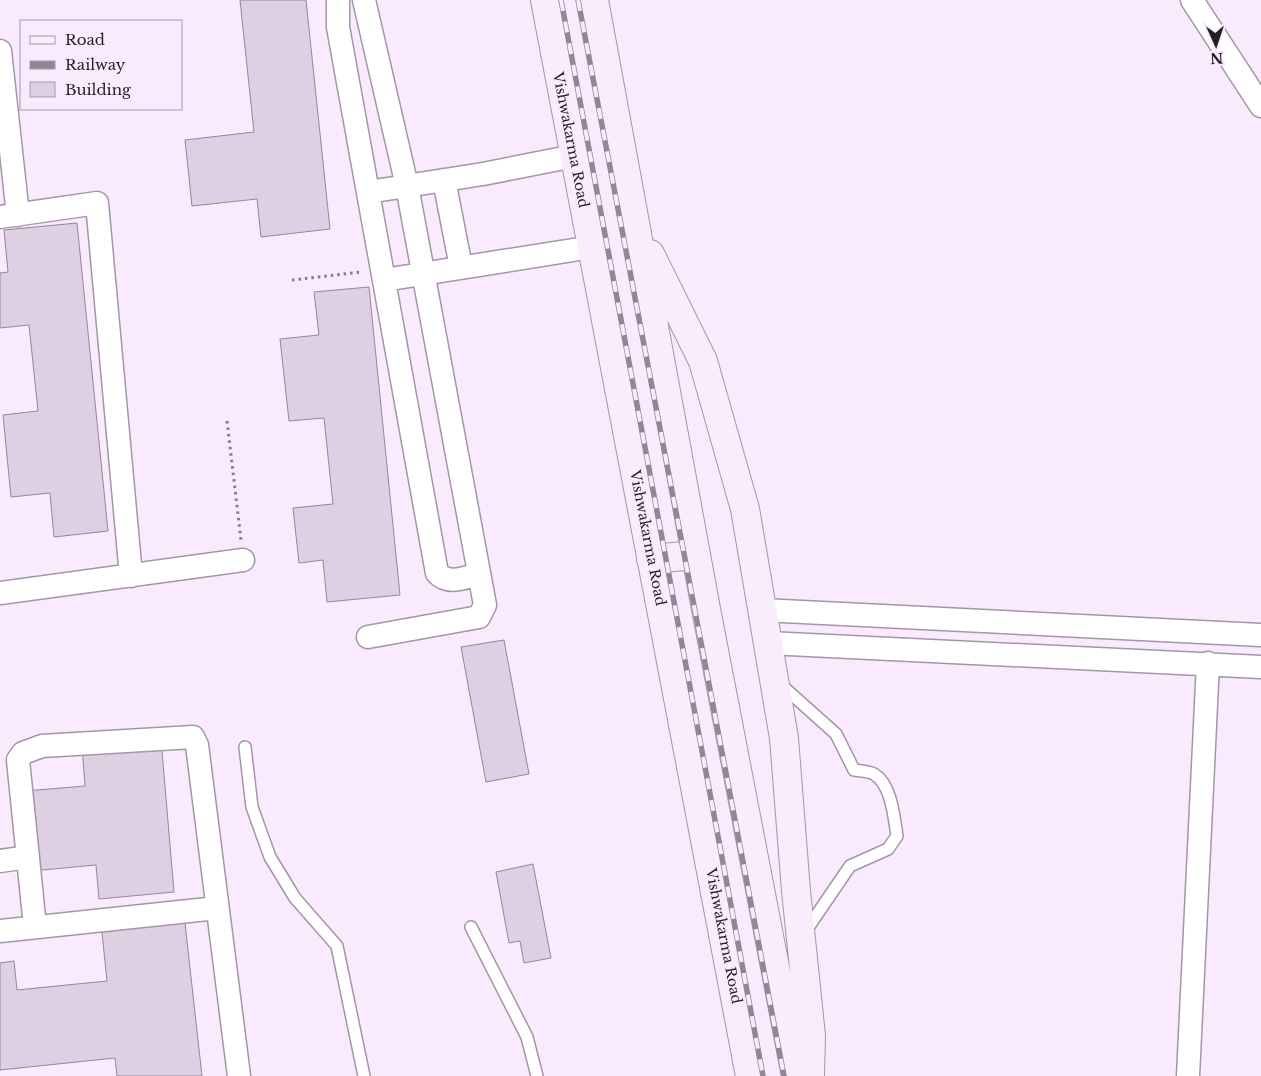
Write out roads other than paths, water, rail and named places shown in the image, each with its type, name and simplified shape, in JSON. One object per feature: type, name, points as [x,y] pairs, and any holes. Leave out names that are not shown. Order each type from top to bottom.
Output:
[{"type":"main road","name":"Vishwakarma Road","points":[[545,0],[750,1076]]},
{"type":"main road","points":[[594,0],[703,593],[796,1076]]},
{"type":"main road","points":[[636,226],[703,361],[745,509],[784,738],[811,1036],[810,1076]]},
{"type":"main road","points":[[651,559],[696,555]]},
{"type":"main road","points":[[660,598],[703,593]]},
{"type":"street","points":[[338,0],[336,10],[338,27],[437,573],[442,579],[452,580],[479,574]]},
{"type":"street","points":[[364,0],[407,186],[485,605],[485,610],[479,617],[368,637]]},
{"type":"street","points":[[1192,0],[1261,106]]},
{"type":"street","points":[[0,51],[9,216],[97,203],[132,576]]},
{"type":"street","points":[[368,192],[574,156]]},
{"type":"street","points":[[444,180],[461,267]]},
{"type":"street","points":[[383,275],[423,273],[592,247]]},
{"type":"street","points":[[0,593],[243,560]]},
{"type":"street","points":[[762,610],[1261,635]]},
{"type":"street","points":[[768,643],[1261,667]]},
{"type":"street","points":[[1188,1076],[1208,663]]},
{"type":"street","points":[[34,927],[18,760],[23,753],[42,746],[189,736],[195,740],[239,1076]]},
{"type":"street","points":[[0,861],[28,858]]},
{"type":"street","points":[[0,931],[218,908]]},
{"type":"lane","points":[[774,678],[836,734],[854,770],[873,774],[884,784],[893,811],[896,836],[888,849],[850,866],[801,939]]},
{"type":"lane","points":[[245,747],[252,807],[270,857],[295,898],[337,946],[364,1076]]},
{"type":"lane","points":[[471,927],[526,1037],[537,1076]]},
{"type":"railway","points":[[561,0],[763,1076]]},
{"type":"railway","points":[[578,0],[784,1076]]}]
